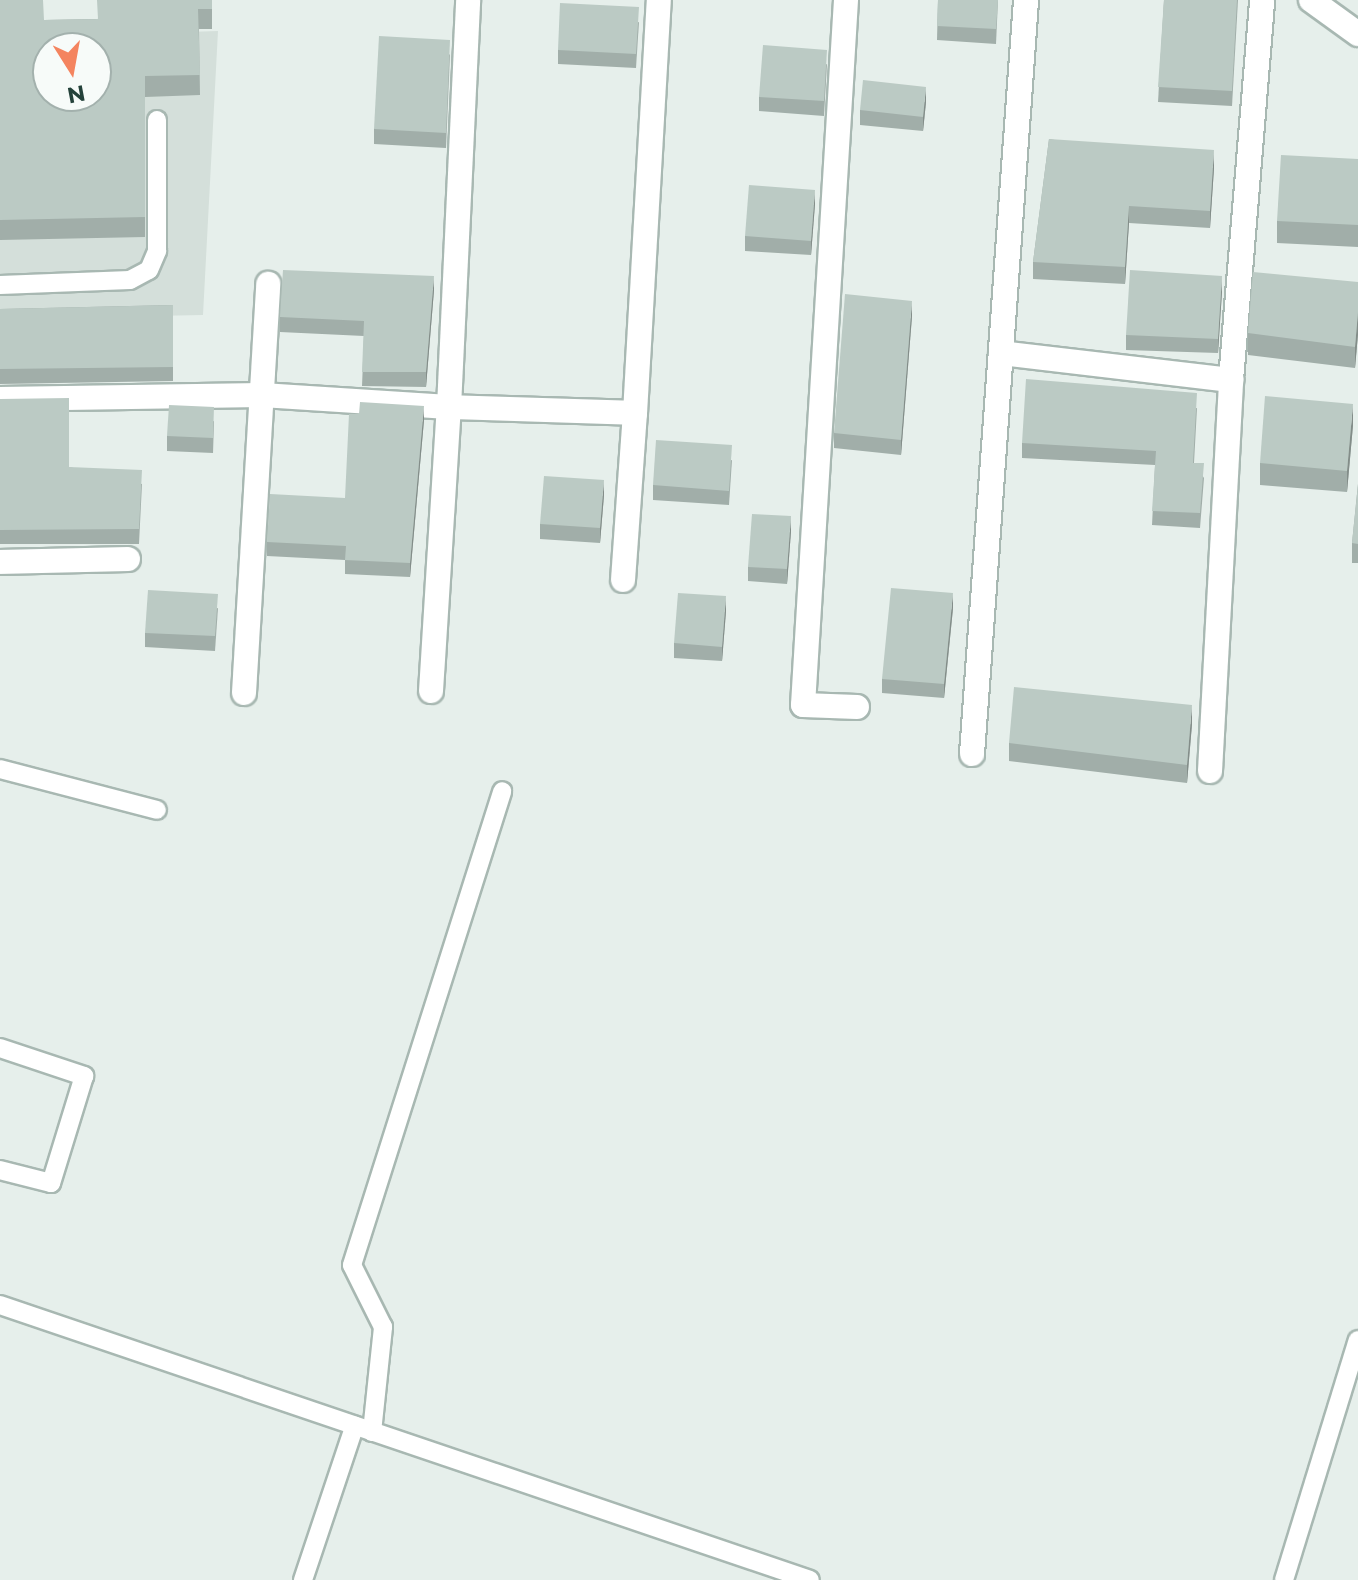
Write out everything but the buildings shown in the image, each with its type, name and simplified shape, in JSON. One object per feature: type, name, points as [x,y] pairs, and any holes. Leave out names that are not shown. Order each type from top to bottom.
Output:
[{"type":"street","points":[[431,691],[449,407],[468,0]]},
{"type":"street","points":[[623,580],[659,0]]},
{"type":"street","points":[[846,0],[803,705],[857,707]]},
{"type":"street","points":[[972,754],[1026,0]]},
{"type":"street","points":[[1210,771],[1231,380],[1262,0]]},
{"type":"street","points":[[1311,0],[1358,34]]},
{"type":"street","points":[[244,693],[268,284]]},
{"type":"street","points":[[1001,353],[1231,380]]},
{"type":"street","points":[[0,399],[262,395],[449,407],[635,413]]},
{"type":"street","points":[[0,562],[128,559]]},
{"type":"lane","points":[[0,285],[130,280],[149,270],[157,251],[157,120]]},
{"type":"lane","points":[[0,769],[157,810]]},
{"type":"lane","points":[[303,1580],[363,1428],[383,1327],[352,1265],[502,791]]},
{"type":"lane","points":[[0,1048],[84,1076],[51,1183],[0,1170]]},
{"type":"lane","points":[[0,1305],[810,1580]]},
{"type":"lane","points":[[1284,1580],[1358,1342]]},
{"type":"shaded area","points":[[218,31],[203,315],[0,319],[0,38],[32,37],[32,112],[112,112],[112,34]]}]
